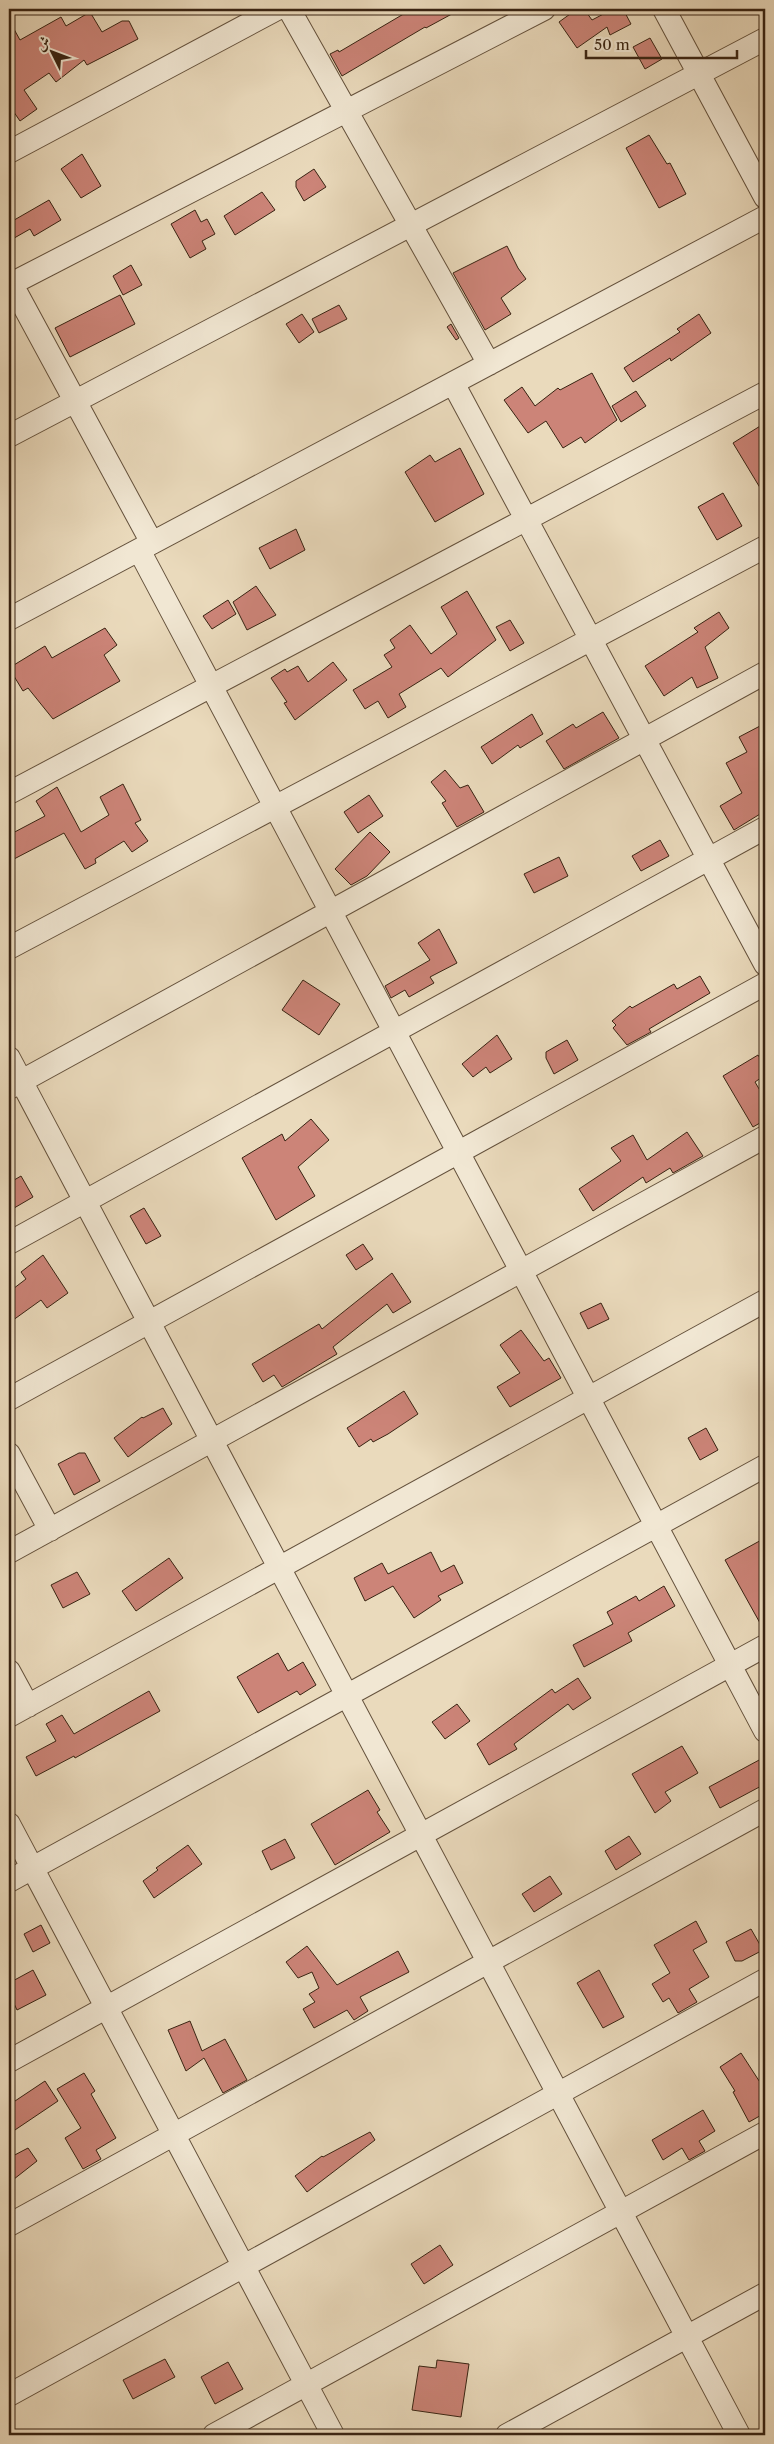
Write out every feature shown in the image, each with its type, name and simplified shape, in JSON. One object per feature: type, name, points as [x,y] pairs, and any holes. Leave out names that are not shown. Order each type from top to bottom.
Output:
[{"type":"street","points":[[9,152],[276,9]]},
{"type":"street","points":[[289,9],[489,364]]},
{"type":"street","points":[[544,9],[10,283],[76,401],[211,686],[765,1731]]},
{"type":"street","points":[[664,9],[765,197]]},
{"type":"street","points":[[9,436],[765,39]]},
{"type":"street","points":[[9,619],[765,216]]},
{"type":"street","points":[[453,382],[765,964]]},
{"type":"street","points":[[9,793],[765,393]]},
{"type":"street","points":[[9,948],[765,547]]},
{"type":"street","points":[[15,1085],[765,673]]},
{"type":"street","points":[[9,1243],[765,828]]},
{"type":"street","points":[[9,1399],[765,984]]},
{"type":"street","points":[[9,1058],[15,1085],[85,1201],[739,2435]]},
{"type":"street","points":[[9,1552],[765,1136]]},
{"type":"street","points":[[9,1671],[18,1711],[765,1301]]},
{"type":"street","points":[[9,1454],[50,1530]]},
{"type":"street","points":[[9,1881],[765,1466]]},
{"type":"street","points":[[9,2061],[765,1646]]},
{"type":"street","points":[[9,2225],[765,1810]]},
{"type":"street","points":[[9,1824],[333,2435]]},
{"type":"street","points":[[9,2395],[765,1980]]},
{"type":"street","points":[[214,2435],[765,2132]]},
{"type":"street","points":[[507,2435],[765,2294]]},
{"type":"building","points":[[412,9],[461,9],[425,27],[342,76],[330,54],[338,50],[339,52]]},
{"type":"building","points":[[577,9],[584,9],[592,20],[613,9],[623,9],[631,24],[610,35],[607,27],[577,48],[559,22]]},
{"type":"building","points":[[90,12],[102,32],[122,21],[129,21],[138,39],[87,65],[84,60],[56,82],[49,73],[24,90],[37,109],[20,121],[9,105],[9,20],[20,40],[61,17],[66,26]]},
{"type":"building","points":[[650,38],[662,59],[645,69],[633,47]]},
{"type":"building","points":[[649,135],[667,164],[670,163],[686,194],[659,208],[626,148]]},
{"type":"building","points":[[82,154],[101,186],[81,198],[61,169]]},
{"type":"building","points":[[314,169],[326,187],[304,201],[296,187],[296,181]]},
{"type":"building","points":[[262,192],[275,210],[235,235],[224,216]]},
{"type":"building","points":[[49,200],[61,220],[34,236],[30,229],[9,241],[9,223]]},
{"type":"building","points":[[195,210],[201,222],[207,219],[215,234],[202,241],[206,249],[190,258],[171,224]]},
{"type":"building","points":[[507,246],[526,279],[501,298],[511,314],[485,330],[453,273]]},
{"type":"building","points":[[131,265],[142,285],[123,295],[113,276]]},
{"type":"building","points":[[120,295],[135,324],[70,357],[55,328]]},
{"type":"building","points":[[339,305],[347,319],[319,333],[312,319]]},
{"type":"building","points":[[302,314],[314,332],[299,343],[286,324]]},
{"type":"building","points":[[699,314],[711,333],[671,361],[670,358],[633,382],[624,368],[680,332],[677,329]]},
{"type":"building","points":[[451,324],[459,338],[456,340],[447,327]]},
{"type":"building","points":[[592,373],[617,420],[585,443],[581,437],[563,448],[546,421],[528,433],[504,400],[522,387],[535,406],[558,388],[560,390]]},
{"type":"building","points":[[636,391],[646,406],[621,422],[612,406]]},
{"type":"building","points":[[765,423],[765,496],[733,443]]},
{"type":"building","points":[[460,448],[484,494],[435,522],[405,472],[430,455],[435,462]]},
{"type":"building","points":[[723,493],[742,526],[717,540],[698,507]]},
{"type":"building","points":[[296,529],[305,550],[270,569],[259,548]]},
{"type":"building","points":[[256,586],[276,615],[247,630],[233,602]]},
{"type":"building","points":[[467,591],[496,640],[448,677],[441,668],[399,694],[406,707],[388,718],[378,701],[365,709],[353,690],[392,667],[384,655],[395,648],[390,640],[410,625],[431,654],[457,634],[441,607]]},
{"type":"building","points":[[228,600],[236,614],[212,629],[203,616]]},
{"type":"building","points":[[719,612],[729,628],[705,647],[718,678],[697,688],[692,677],[664,696],[645,666],[698,632],[694,628]]},
{"type":"building","points":[[510,620],[524,643],[510,651],[496,627]]},
{"type":"building","points":[[105,628],[117,645],[104,655],[120,681],[53,719],[28,688],[23,691],[9,668],[45,646],[52,658]]},
{"type":"building","points":[[333,662],[347,680],[295,720],[284,703],[287,702],[271,678],[285,669],[287,672],[298,666],[308,682]]},
{"type":"building","points":[[603,712],[619,738],[564,769],[546,741],[573,724],[576,728]]},
{"type":"building","points":[[532,714],[543,734],[520,748],[518,745],[492,764],[481,747]]},
{"type":"building","points":[[760,726],[765,736],[765,811],[734,830],[720,806],[742,793],[726,763],[747,752],[739,737]]},
{"type":"building","points":[[445,770],[460,788],[468,785],[484,812],[457,827],[442,803],[446,801],[431,782]]},
{"type":"building","points":[[123,784],[141,820],[135,823],[148,841],[132,852],[124,841],[95,859],[96,863],[85,869],[64,833],[14,859],[9,849],[9,835],[45,816],[36,801],[57,787],[81,832],[109,815],[100,797]]},
{"type":"building","points":[[369,795],[383,816],[358,833],[344,812]]},
{"type":"building","points":[[370,832],[390,852],[367,876],[351,885],[335,869]]},
{"type":"building","points":[[660,840],[669,856],[641,871],[632,856]]},
{"type":"building","points":[[559,857],[568,876],[534,893],[524,874]]},
{"type":"building","points":[[439,929],[457,963],[430,977],[434,983],[409,997],[405,990],[391,998],[385,986],[430,960],[418,943]]},
{"type":"building","points":[[700,976],[710,993],[649,1029],[651,1032],[627,1045],[613,1028],[616,1025],[612,1021],[630,1006],[632,1008],[674,984],[677,989]]},
{"type":"building","points":[[303,980],[340,1004],[319,1035],[282,1010]]},
{"type":"building","points":[[497,1035],[512,1059],[490,1073],[486,1067],[473,1077],[462,1064]]},
{"type":"building","points":[[567,1040],[578,1060],[554,1074],[546,1058],[546,1052]]},
{"type":"building","points":[[758,1055],[765,1066],[765,1075],[755,1082],[765,1099],[765,1120],[753,1127],[723,1076]]},
{"type":"building","points":[[311,1119],[329,1140],[298,1167],[315,1196],[276,1220],[242,1158],[282,1134],[285,1141]]},
{"type":"building","points":[[687,1132],[703,1156],[673,1173],[670,1168],[646,1183],[643,1177],[593,1211],[579,1189],[621,1161],[611,1148],[633,1135],[647,1160]]},
{"type":"building","points":[[21,1176],[33,1197],[9,1211],[9,1183]]},
{"type":"building","points":[[144,1208],[161,1236],[146,1244],[130,1216]]},
{"type":"building","points":[[363,1244],[373,1259],[356,1270],[346,1255]]},
{"type":"building","points":[[43,1255],[68,1293],[47,1308],[41,1300],[9,1323],[9,1292],[26,1279],[21,1272]]},
{"type":"building","points":[[392,1273],[411,1302],[393,1313],[387,1304],[333,1347],[337,1354],[282,1387],[274,1375],[263,1382],[252,1364],[319,1324],[322,1329]]},
{"type":"building","points":[[601,1303],[609,1319],[588,1329],[580,1313]]},
{"type":"building","points":[[521,1330],[544,1361],[549,1358],[561,1378],[510,1407],[497,1387],[520,1373],[500,1345]]},
{"type":"building","points":[[404,1391],[418,1414],[388,1434],[373,1442],[371,1439],[359,1447],[347,1428]]},
{"type":"building","points":[[163,1408],[172,1424],[128,1457],[114,1438],[142,1417]]},
{"type":"building","points":[[706,1428],[718,1450],[700,1460],[688,1438]]},
{"type":"building","points":[[79,1453],[85,1453],[100,1481],[74,1495],[58,1464]]},
{"type":"building","points":[[765,1538],[765,1632],[725,1560]]},
{"type":"building","points":[[431,1552],[441,1572],[454,1565],[463,1583],[438,1596],[441,1600],[414,1618],[393,1586],[365,1601],[354,1578],[382,1563],[388,1574]]},
{"type":"building","points":[[169,1558],[183,1578],[136,1611],[122,1591]]},
{"type":"building","points":[[77,1572],[90,1594],[63,1608],[51,1585]]},
{"type":"building","points":[[664,1586],[675,1606],[628,1633],[632,1641],[584,1667],[573,1645],[613,1624],[607,1612],[636,1596],[639,1601]]},
{"type":"building","points":[[278,1653],[288,1671],[303,1662],[316,1685],[300,1695],[297,1691],[258,1713],[237,1677]]},
{"type":"building","points":[[578,1678],[591,1698],[573,1710],[568,1704],[514,1744],[517,1749],[489,1765],[477,1744],[552,1689],[555,1693]]},
{"type":"building","points":[[149,1691],[160,1711],[75,1758],[74,1756],[36,1776],[26,1757],[56,1741],[46,1724],[62,1715],[74,1734]]},
{"type":"building","points":[[457,1704],[470,1721],[445,1739],[432,1722]]},
{"type":"building","points":[[682,1746],[698,1773],[665,1792],[671,1801],[655,1813],[632,1774]]},
{"type":"building","points":[[761,1759],[765,1768],[765,1784],[720,1808],[709,1787]]},
{"type":"building","points":[[368,1790],[380,1810],[377,1812],[390,1832],[335,1865],[311,1824]]},
{"type":"building","points":[[629,1836],[641,1854],[616,1870],[605,1851]]},
{"type":"building","points":[[285,1839],[295,1858],[271,1870],[262,1851]]},
{"type":"building","points":[[188,1845],[202,1864],[154,1898],[143,1881],[158,1870],[156,1868]]},
{"type":"building","points":[[550,1876],[562,1894],[534,1912],[522,1894]]},
{"type":"building","points":[[696,1921],[707,1942],[693,1950],[709,1977],[689,1989],[697,2002],[678,2013],[669,1998],[663,2002],[652,1984],[670,1973],[654,1945]]},
{"type":"building","points":[[41,1925],[50,1943],[33,1952],[24,1934]]},
{"type":"building","points":[[751,1929],[763,1950],[742,1961],[735,1961],[726,1942]]},
{"type":"building","points":[[307,1946],[337,1985],[398,1951],[409,1972],[360,1997],[368,2011],[354,2020],[347,2010],[314,2028],[303,2009],[315,2002],[309,1994],[319,1988],[312,1972],[298,1978],[286,1962]]},
{"type":"building","points":[[33,1970],[46,1995],[17,2010],[9,1993],[9,1983]]},
{"type":"building","points":[[599,1970],[624,2017],[603,2028],[577,1983]]},
{"type":"building","points":[[190,2021],[202,2051],[225,2039],[247,2080],[223,2093],[204,2058],[186,2071],[168,2030]]},
{"type":"building","points":[[741,2053],[765,2090],[765,2113],[749,2122],[733,2092],[735,2091],[720,2067]]},
{"type":"building","points":[[84,2073],[95,2091],[91,2094],[116,2138],[96,2150],[101,2159],[83,2169],[65,2138],[81,2128],[57,2089]]},
{"type":"building","points":[[45,2081],[58,2101],[9,2134],[9,2105]]},
{"type":"building","points":[[703,2110],[715,2131],[699,2141],[705,2151],[689,2160],[682,2148],[663,2160],[652,2140]]},
{"type":"building","points":[[370,2132],[375,2140],[307,2192],[295,2176],[322,2156]]},
{"type":"building","points":[[28,2148],[37,2161],[9,2183],[9,2158]]},
{"type":"building","points":[[440,2245],[453,2265],[424,2284],[411,2264]]},
{"type":"building","points":[[165,2359],[175,2377],[133,2399],[123,2380]]},
{"type":"building","points":[[437,2360],[469,2364],[461,2417],[412,2410],[419,2366],[436,2368]]},
{"type":"building","points":[[228,2362],[243,2389],[215,2404],[201,2377]]}]
